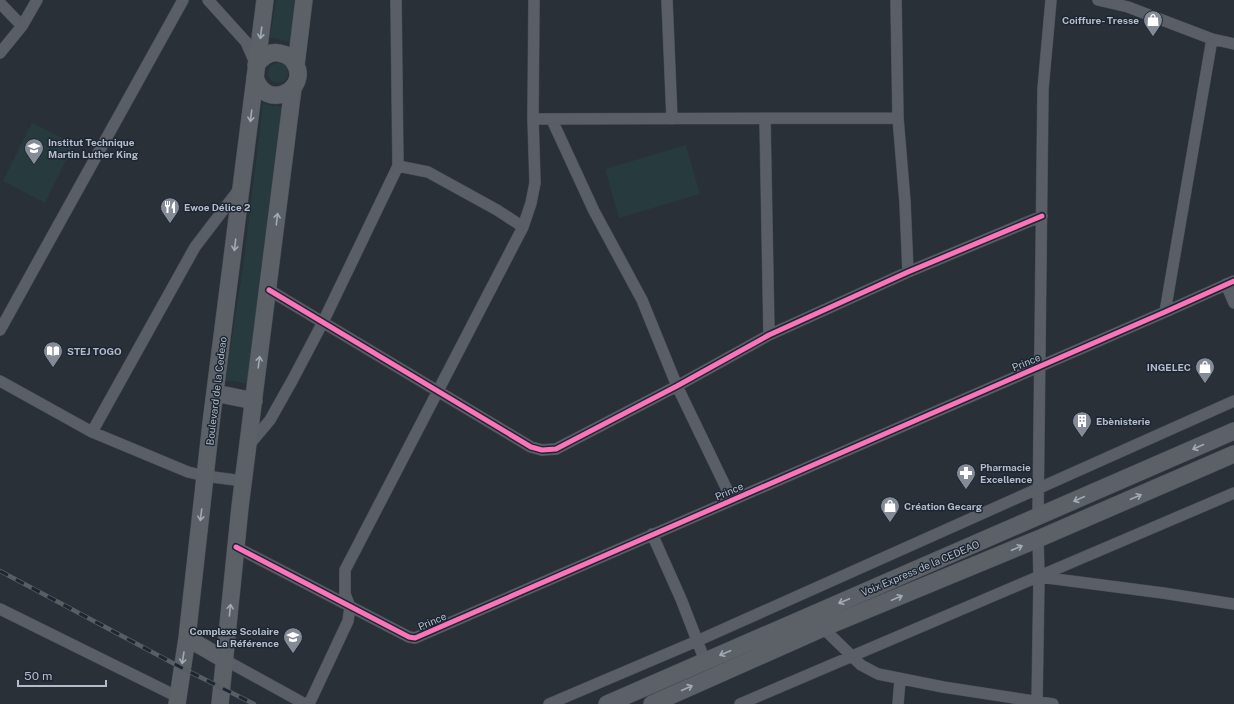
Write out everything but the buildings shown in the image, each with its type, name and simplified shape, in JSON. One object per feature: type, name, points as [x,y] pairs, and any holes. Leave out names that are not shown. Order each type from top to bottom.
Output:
[{"type":"main road","name":"Boulevard de la Cedeao","points":[[182,702],[187,638],[205,476],[264,0]]},
{"type":"main road","points":[[220,704],[243,481],[269,290],[293,88],[298,77],[296,65],[304,0]]},
{"type":"main road","points":[[293,88],[283,95],[270,95],[260,88],[256,71],[264,56],[276,52],[288,56],[296,65]]},
{"type":"main road","points":[[215,393],[254,401]]},
{"type":"main road","name":"Voix Express de la CEDEAO","points":[[607,704],[1234,431]]},
{"type":"main road","points":[[652,704],[823,628],[1038,539],[1234,454]]},
{"type":"main road","points":[[187,638],[225,660]]},
{"type":"street","points":[[0,53],[22,26],[37,0]]},
{"type":"street","points":[[0,330],[183,0]]},
{"type":"street","points":[[208,0],[246,42],[256,71]]},
{"type":"street","points":[[248,445],[270,420],[323,322],[398,166],[396,0]]},
{"type":"street","points":[[310,704],[348,621],[350,608],[345,594],[345,570],[523,227],[532,203],[535,183],[533,119],[534,0]]},
{"type":"street","points":[[667,0],[672,119]]},
{"type":"street","points":[[896,0],[898,118],[905,202],[908,272]]},
{"type":"street","points":[[1038,517],[1043,89],[1051,0]]},
{"type":"street","points":[[1098,0],[1128,7],[1212,40],[1234,44]]},
{"type":"street","points":[[0,3],[22,26]]},
{"type":"street","points":[[1165,312],[1212,40]]},
{"type":"street","points":[[533,119],[898,118]]},
{"type":"street","points":[[765,119],[769,336]]},
{"type":"street","points":[[552,120],[594,211],[642,300],[677,386],[732,500]]},
{"type":"street","points":[[398,166],[428,172],[497,210],[523,227]]},
{"type":"street","points":[[92,432],[195,247],[241,185]]},
{"type":"street","points":[[269,290],[531,447],[542,450],[556,449],[769,336],[908,272],[1042,216]]},
{"type":"street","points":[[1230,283],[1234,303]]},
{"type":"street","name":"Prince","points":[[236,547],[350,608],[409,637],[415,638],[1230,283]]},
{"type":"street","points":[[0,381],[92,432],[188,472],[205,476],[243,481]]},
{"type":"street","points":[[549,704],[697,641],[1234,401]]},
{"type":"street","points":[[740,704],[1234,493]]},
{"type":"street","points":[[652,534],[681,600],[705,661]]},
{"type":"street","points":[[1037,703],[1039,577],[1038,539]]},
{"type":"street","points":[[1039,577],[1164,593],[1234,604]]},
{"type":"street","points":[[0,609],[182,702]]},
{"type":"street","points":[[823,628],[861,665],[878,674],[900,680],[1037,703],[1053,704]]},
{"type":"street","points":[[225,660],[305,704]]},
{"type":"street","points":[[898,704],[900,680]]},
{"type":"green space","points":[[276,0],[296,0],[290,42],[270,37]]},
{"type":"green space","points":[[278,63],[285,66],[288,73],[285,80],[278,83],[271,80],[268,73],[271,66]]},
{"type":"green space","points":[[263,104],[282,107],[247,384],[234,381],[225,381],[243,267]]},
{"type":"green space","name":"Institut Technique Martin Luther King","points":[[32,123],[74,144],[45,203],[3,181]]},
{"type":"green space","points":[[686,145],[700,194],[619,218],[605,169]]},
{"type":"railway","points":[[0,571],[182,668],[254,704]]},
{"type":"cycle path","points":[[269,290],[531,447],[542,450],[556,449],[677,386],[769,335],[908,272],[1042,216]]},
{"type":"cycle path","points":[[236,547],[409,637],[415,638],[1234,281]]},
{"type":"place","name":"Coiffure- Tresse","points":[[1153,37]]},
{"type":"place","name":"Institut Technique Martin Luther King","points":[[34,165]]},
{"type":"place","name":"Ewoe Délice 2","points":[[170,224]]},
{"type":"place","name":"STEJ TOGO","points":[[53,368]]},
{"type":"place","name":"INGELEC","points":[[1205,384]]},
{"type":"place","name":"Ebènisterie","points":[[1082,438]]},
{"type":"place","name":"Pharmacie Excellence","points":[[966,490]]},
{"type":"place","name":"Création Gecarg","points":[[890,523]]},
{"type":"place","name":"Complexe Scolaire La Référence","points":[[293,654]]}]
